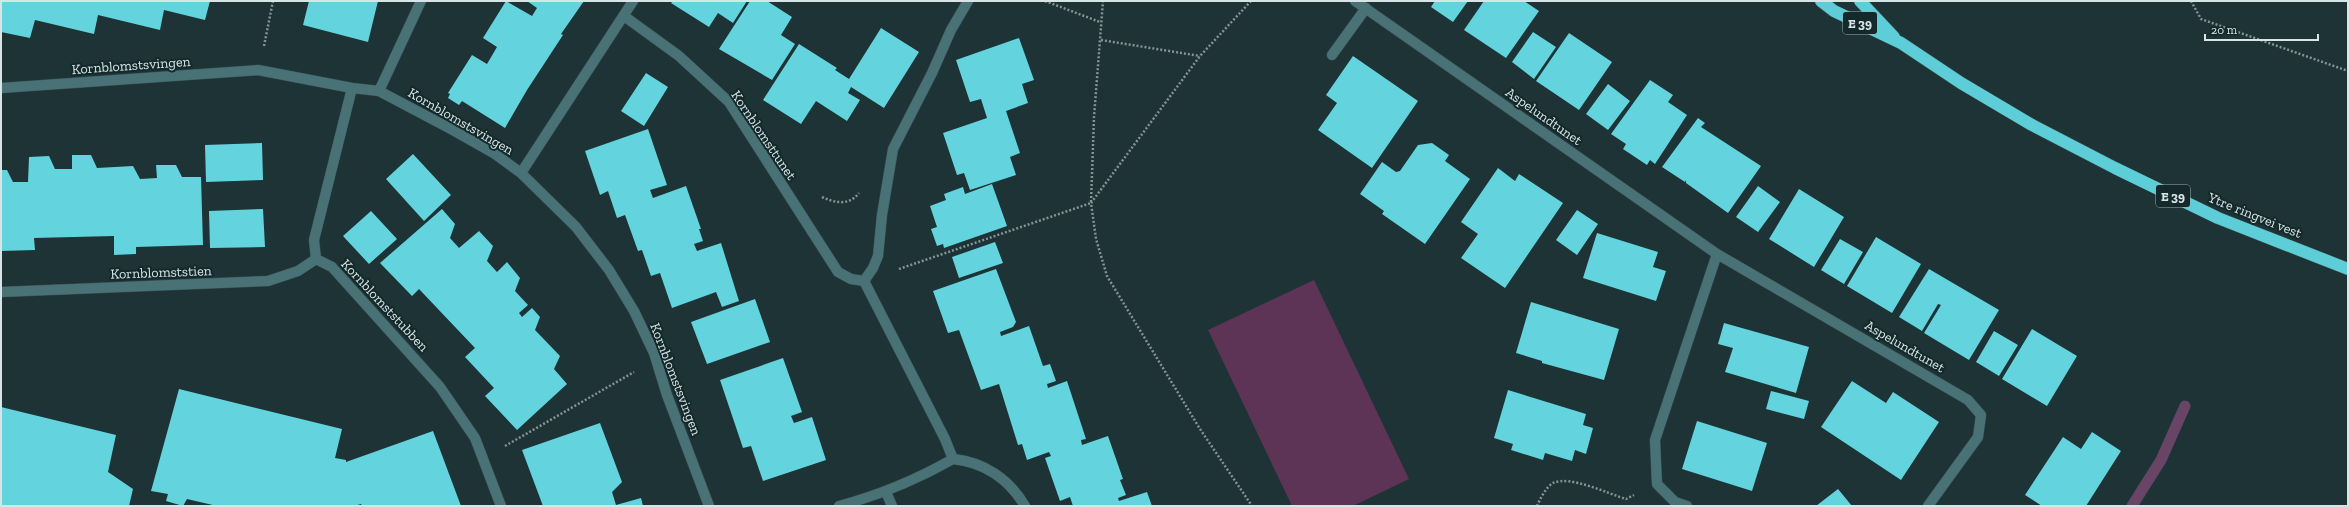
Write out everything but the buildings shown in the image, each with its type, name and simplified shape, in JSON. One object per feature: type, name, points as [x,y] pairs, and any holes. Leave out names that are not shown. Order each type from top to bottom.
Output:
[{"type":"highway","name":"E 39","points":[[1821,1],[1834,10],[1901,43]]},
{"type":"highway","name":"E 39","points":[[1860,1],[1901,43]]},
{"type":"highway","name":"Ytre ringvei vest","points":[[1901,43],[2004,108],[2115,168],[2218,218],[2348,269]]},
{"type":"street","points":[[378,91],[421,1]]},
{"type":"street","points":[[521,173],[633,1]]},
{"type":"street","points":[[953,459],[910,367],[864,281],[873,268],[878,256],[882,215],[893,149],[932,73],[951,30],[968,1]]},
{"type":"street","name":"Aspelundtunet","points":[[1355,1],[1718,254],[1961,396],[1972,405],[1980,415],[1978,437],[1928,506]]},
{"type":"street","points":[[1332,55],[1366,8]]},
{"type":"street","name":"Kornblomsttunet","points":[[624,16],[679,56],[729,102],[838,272],[850,279],[864,281]]},
{"type":"street","name":"Kornblomstsvingen","points":[[1,88],[258,70],[352,88],[378,91],[449,128],[521,173],[576,226],[609,270],[634,311],[654,353],[667,395],[709,506]]},
{"type":"street","points":[[316,258],[314,240],[352,88]]},
{"type":"street","points":[[1686,506],[1675,502],[1657,484],[1655,440],[1718,254]]},
{"type":"street","name":"Kornblomststien","points":[[1,292],[268,281],[298,271],[316,258]]},
{"type":"street","name":"Kornblomststubben","points":[[316,258],[332,267],[415,357],[440,387],[475,438],[501,506]]},
{"type":"street","points":[[839,506],[886,492],[920,478],[953,459],[971,461],[994,473],[1017,492],[1024,506]]},
{"type":"street","points":[[886,492],[892,506]]},
{"type":"path","points":[[258,70],[273,1]]},
{"type":"path","points":[[1045,1],[1100,22]]},
{"type":"path","points":[[1103,1],[1100,22],[1101,40],[1094,117],[1091,203],[1096,239],[1107,276],[1200,429],[1252,506]]},
{"type":"path","points":[[864,281],[1091,203],[1200,56],[1251,1]]},
{"type":"path","points":[[2191,1],[2202,19],[2348,71]]},
{"type":"path","points":[[1101,40],[1200,56]]},
{"type":"path","points":[[790,199],[806,196],[820,196],[834,203],[844,202],[856,196],[877,171],[890,166]]},
{"type":"path","points":[[482,456],[508,445],[640,369]]},
{"type":"path","points":[[1537,506],[1540,498],[1553,483],[1558,482],[1570,480],[1626,499],[1657,484]]},
{"type":"shaded area","points":[[1314,280],[1409,479],[1353,506],[1292,506],[1208,330]]},
{"type":"waterway","points":[[2132,506],[2161,460],[2185,406]]}]
